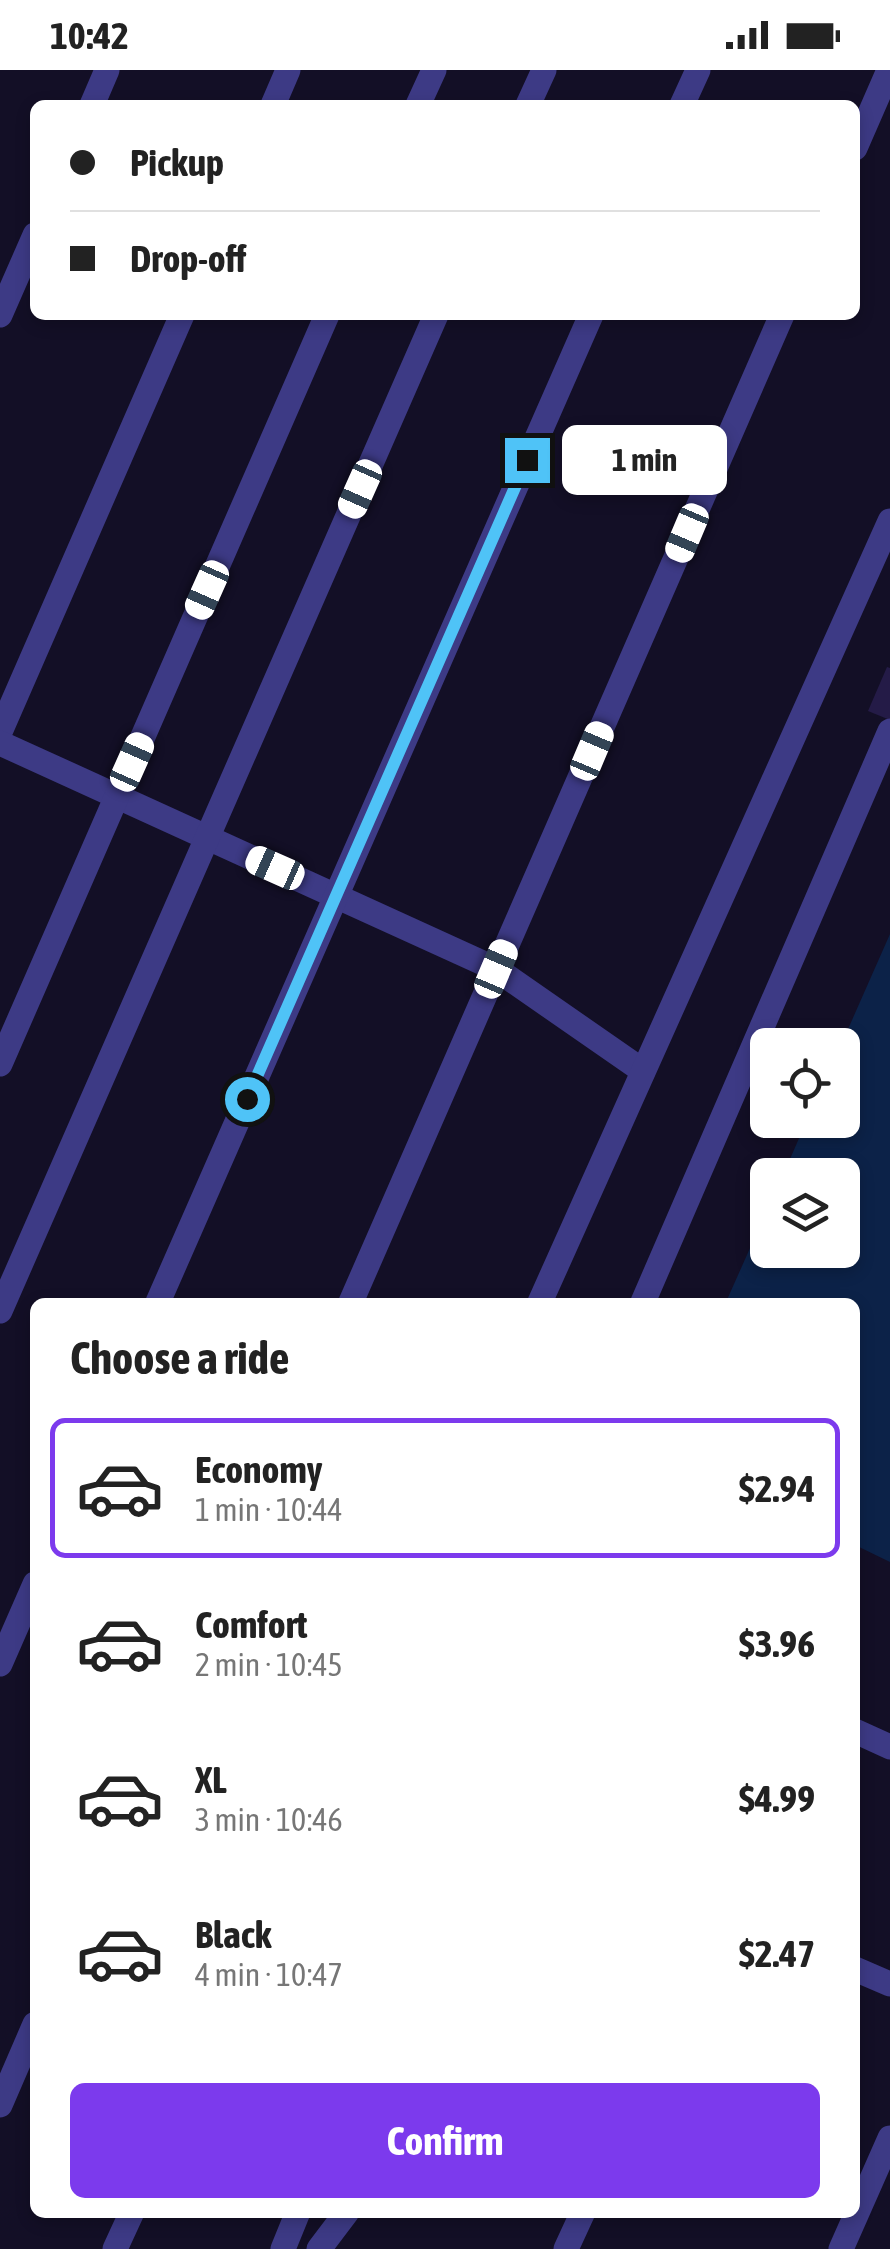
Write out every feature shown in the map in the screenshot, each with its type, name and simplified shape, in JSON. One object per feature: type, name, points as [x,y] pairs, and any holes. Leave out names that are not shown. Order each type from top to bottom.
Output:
[{"type":"lane","points":[[94,100],[108,70]]},
{"type":"lane","points":[[275,100],[288,70]]},
{"type":"lane","points":[[420,100],[434,70]]},
{"type":"lane","points":[[530,100],[544,70]]},
{"type":"lane","points":[[684,100],[698,70]]},
{"type":"lane","points":[[860,137],[889,70]]},
{"type":"lane","points":[[0,315],[30,246]]},
{"type":"lane","points":[[0,732],[180,320]]},
{"type":"lane","points":[[0,1064],[325,320]]},
{"type":"lane","points":[[0,1312],[434,320]]},
{"type":"lane","points":[[160,1298],[588,320]]},
{"type":"lane","points":[[352,1298],[780,320]]},
{"type":"lane","points":[[542,1298],[890,521]]},
{"type":"lane","points":[[645,1298],[890,731]]},
{"type":"lane","points":[[0,743],[496,969],[643,1072]]},
{"type":"lane","points":[[0,1664],[30,1595]]},
{"type":"lane","points":[[860,1733],[890,1747]]},
{"type":"lane","points":[[860,1971],[890,1984]]},
{"type":"lane","points":[[0,2104],[30,2035]]},
{"type":"lane","points":[[860,2206],[890,2138]]},
{"type":"lane","points":[[116,2249],[129,2218]]},
{"type":"lane","points":[[283,2249],[296,2218]]},
{"type":"lane","points":[[319,2249],[342,2218]]},
{"type":"lane","points":[[566,2249],[580,2218]]},
{"type":"lane","points":[[841,2249],[855,2218]]},
{"type":"water","points":[[890,934],[890,1562],[860,1547],[860,1298],[728,1298],[750,1248],[750,1268],[860,1268],[860,1158],[790,1158],[799,1138],[860,1138],[860,1028],[849,1028]]},
{"type":"building","points":[[887,667],[890,668],[890,720],[868,711]]},
{"type":"route","points":[[247,1099],[527,460]]}]
